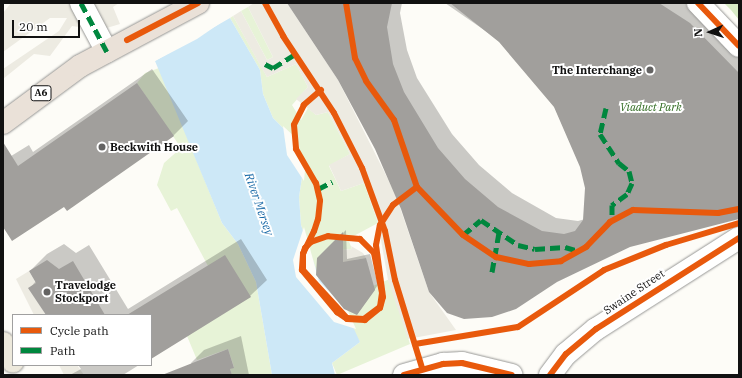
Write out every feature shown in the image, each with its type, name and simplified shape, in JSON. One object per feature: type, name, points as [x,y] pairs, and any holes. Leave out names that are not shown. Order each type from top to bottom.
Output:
[{"type":"highway","name":"A6","points":[[3,123],[56,82],[127,40],[198,3]]},
{"type":"main road","points":[[3,343],[12,360]]},
{"type":"main road","points":[[15,366],[20,375]]},
{"type":"street","points":[[81,3],[107,52]]},
{"type":"street","points":[[698,3],[739,46]]},
{"type":"street","name":"Swaine Street","points":[[550,375],[566,354],[596,329],[714,251],[739,238]]},
{"type":"street","points":[[404,375],[443,364],[462,363],[512,375]]},
{"type":"green space","points":[[724,3],[739,3],[739,20],[731,10]]},
{"type":"green space","points":[[248,7],[273,57],[267,60],[241,11]]},
{"type":"green space","points":[[233,16],[267,77],[296,64],[308,87],[292,105],[301,120],[308,108],[316,115],[328,112],[350,154],[329,166],[341,191],[364,183],[378,223],[348,239],[352,249],[342,250],[336,257],[370,287],[390,279],[410,344],[337,375],[332,363],[360,342],[316,270],[301,225],[299,197],[303,171],[295,140],[273,118],[263,94],[260,70],[230,18]]},
{"type":"green space","points":[[159,68],[222,223],[238,244],[256,282],[272,375],[232,375],[230,369],[234,367],[228,349],[197,360],[187,336],[231,309],[177,208],[171,211],[157,185],[164,163],[181,148],[137,83],[145,73]]},
{"type":"shaded area","points":[[11,3],[119,3],[113,7],[120,24],[100,30],[72,26],[50,56],[34,54],[3,79],[3,69],[59,31],[67,18],[50,18],[3,52],[3,13]]},
{"type":"shaded area","points":[[254,3],[287,3],[338,80],[395,193],[429,292],[456,330],[408,339],[388,280],[378,223],[364,183],[341,191],[329,165],[350,154],[328,112],[316,115],[296,99],[308,87],[296,64],[267,77],[233,16],[241,11],[267,60],[273,57],[248,7]]},
{"type":"shaded area","points":[[351,246],[363,253],[366,258],[354,260],[367,261],[372,281],[344,277],[338,257],[343,257],[342,250],[352,249]]},
{"type":"shaded area","points":[[29,271],[36,283],[29,288],[45,314],[34,314],[16,279]]},
{"type":"shaded area","points":[[60,366],[78,366],[84,375],[64,375]]},
{"type":"water","name":"River Mersey","points":[[230,18],[260,70],[263,94],[273,118],[295,140],[303,171],[299,197],[301,225],[316,269],[342,303],[360,342],[332,363],[335,375],[272,375],[256,282],[238,244],[222,223],[155,61]]},
{"type":"pier","points":[[229,17],[197,39],[153,62],[154,59]]},
{"type":"pier","points":[[283,126],[297,139],[305,170],[304,181],[287,155]]},
{"type":"pier","points":[[304,227],[319,281],[348,311],[356,329],[334,322],[296,277],[293,260]]},
{"type":"building","name":"Viaduct Park","points":[[287,3],[392,3],[387,27],[393,64],[404,92],[438,148],[465,179],[498,207],[542,231],[564,234],[575,231],[583,220],[585,188],[580,167],[554,107],[499,42],[450,3],[659,3],[690,23],[739,73],[739,219],[630,247],[557,282],[516,309],[492,317],[464,319],[447,313],[429,292],[401,209],[375,149],[338,80]]},
{"type":"building","name":"Beckwith House","points":[[137,83],[174,136],[67,211],[64,207],[12,241],[3,227],[3,142],[18,166]]},
{"type":"building","points":[[343,232],[343,262],[366,258],[375,290],[357,315],[344,309],[316,275],[317,258]]},
{"type":"building","points":[[225,255],[251,297],[152,358],[152,314],[129,314]]},
{"type":"building","points":[[47,260],[59,269],[73,261],[104,314],[45,314],[28,288],[36,283],[29,271]]},
{"type":"building","points":[[228,349],[234,368],[230,369],[232,375],[162,375]]},
{"type":"marked path","points":[[81,3],[107,52]]},
{"type":"marked path","points":[[265,64],[273,68],[295,54]]},
{"type":"marked path","points":[[606,108],[600,134],[619,163],[629,171],[632,183],[627,194],[612,205],[612,221]]},
{"type":"marked path","points":[[318,189],[332,182]]},
{"type":"marked path","points":[[463,235],[481,220],[518,245],[535,249],[565,247],[579,251]]},
{"type":"marked path","points":[[492,272],[499,233]]},
{"type":"cycle path","points":[[127,40],[198,3]]},
{"type":"cycle path","points":[[265,3],[283,36],[334,113],[362,168],[385,231],[395,280],[422,368]]},
{"type":"cycle path","points":[[346,3],[355,58],[366,81],[394,120],[417,187],[463,235],[496,257],[529,264],[561,261],[586,247],[610,222],[633,210],[718,213],[739,209]]},
{"type":"cycle path","points":[[698,3],[739,46]]},
{"type":"cycle path","points":[[321,90],[304,105],[294,125],[296,149],[316,183],[320,201],[318,219],[314,231],[303,254],[303,270],[347,318],[364,319],[380,307],[382,293],[374,253],[360,239],[328,236],[311,242],[305,248],[303,254],[302,270],[337,312],[347,319],[365,320],[380,308],[383,297],[376,245],[380,225],[393,205],[417,187]]},
{"type":"cycle path","points":[[415,344],[518,327],[604,270],[666,245],[739,223]]},
{"type":"cycle path","points":[[550,375],[566,354],[596,329],[739,238]]},
{"type":"cycle path","points":[[404,375],[443,364],[462,363],[512,375]]},
{"type":"place","name":"The Interchange","points":[[650,70]]},
{"type":"place","name":"Beckwith House","points":[[102,147]]},
{"type":"place","name":"Travelodge Stockport","points":[[47,292]]}]
